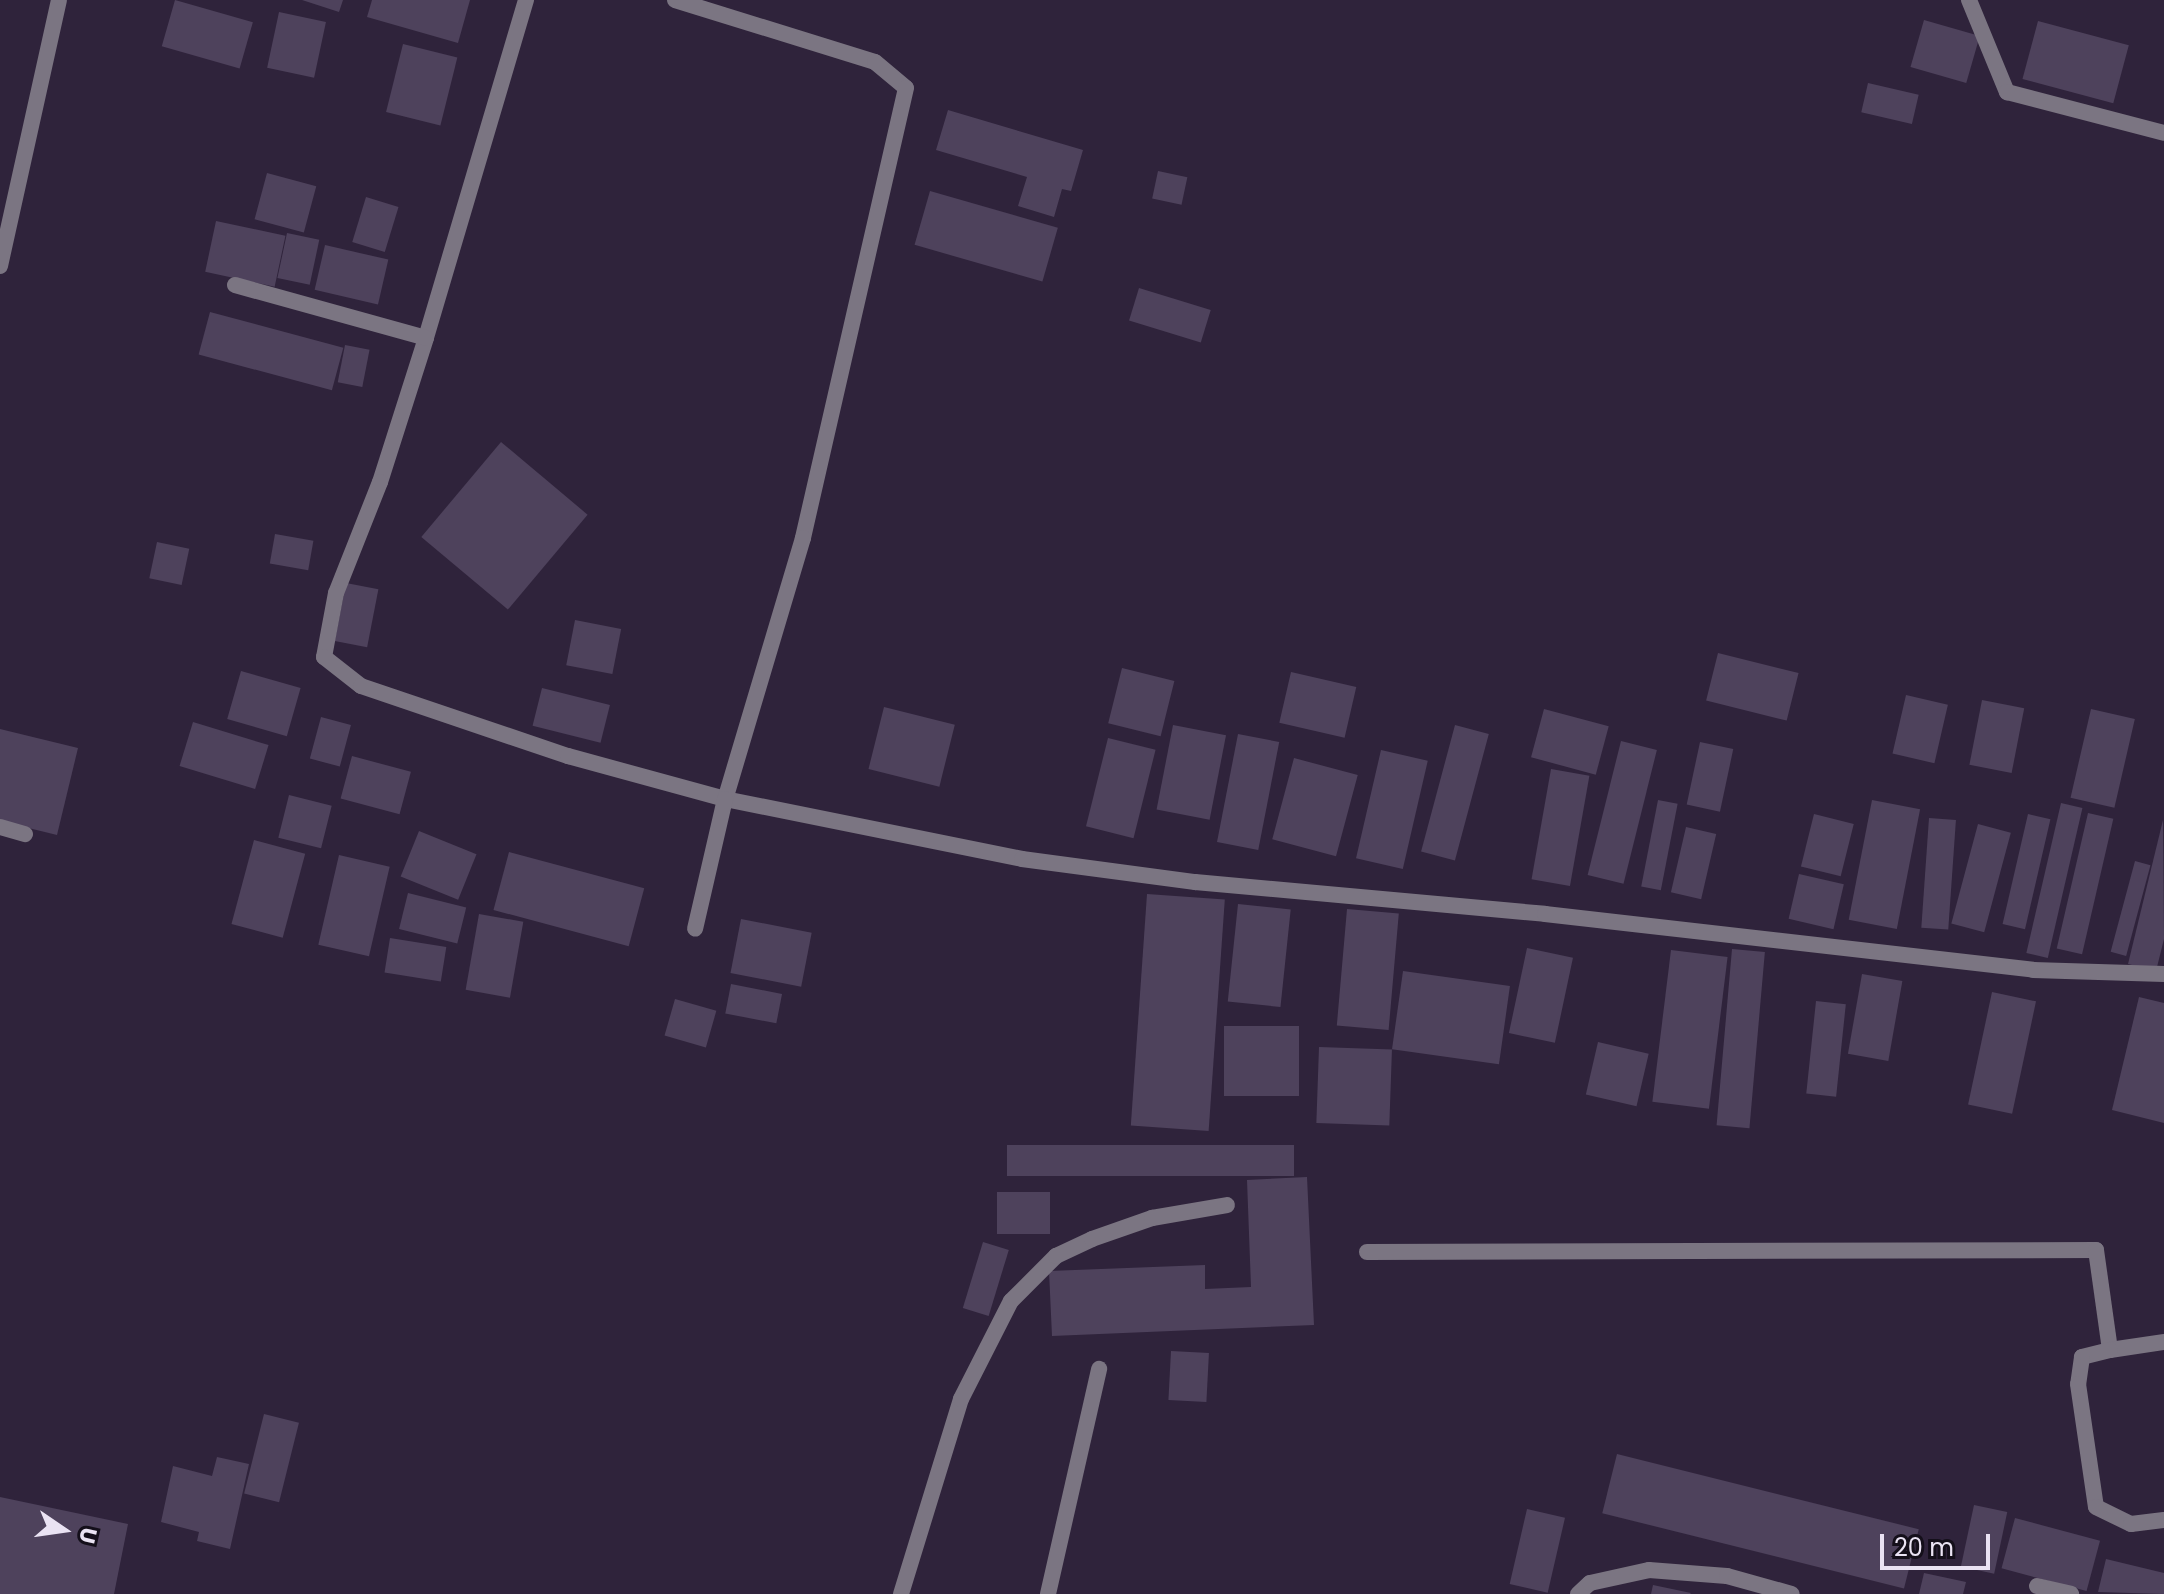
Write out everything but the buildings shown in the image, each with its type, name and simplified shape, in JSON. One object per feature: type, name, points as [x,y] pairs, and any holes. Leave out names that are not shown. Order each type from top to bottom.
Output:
[{"type":"street","points":[[0,266],[59,0]]},
{"type":"street","points":[[526,0],[380,482],[336,593],[324,657],[361,686],[568,756],[725,799],[1022,859],[1195,882],[1545,914],[2033,970],[2164,974]]},
{"type":"street","points":[[675,0],[875,62],[906,88],[803,538],[725,799],[695,929]]},
{"type":"street","points":[[1969,0],[2007,92],[2164,133]]},
{"type":"street","points":[[235,285],[426,338]]},
{"type":"street","points":[[0,827],[25,834]]},
{"type":"street","points":[[901,1594],[961,1399],[1011,1301],[1056,1256],[1092,1239],[1152,1218],[1227,1205]]},
{"type":"street","points":[[1367,1252],[2096,1250],[2110,1350]]},
{"type":"street","points":[[2164,1342],[2082,1357],[2078,1384],[2096,1507],[2131,1524],[2164,1520]]},
{"type":"street","points":[[1048,1594],[1099,1369]]},
{"type":"street","points":[[1578,1594],[1590,1583],[1649,1570],[1727,1576],[1792,1594]]},
{"type":"street","points":[[2037,1586],[2071,1594]]}]
